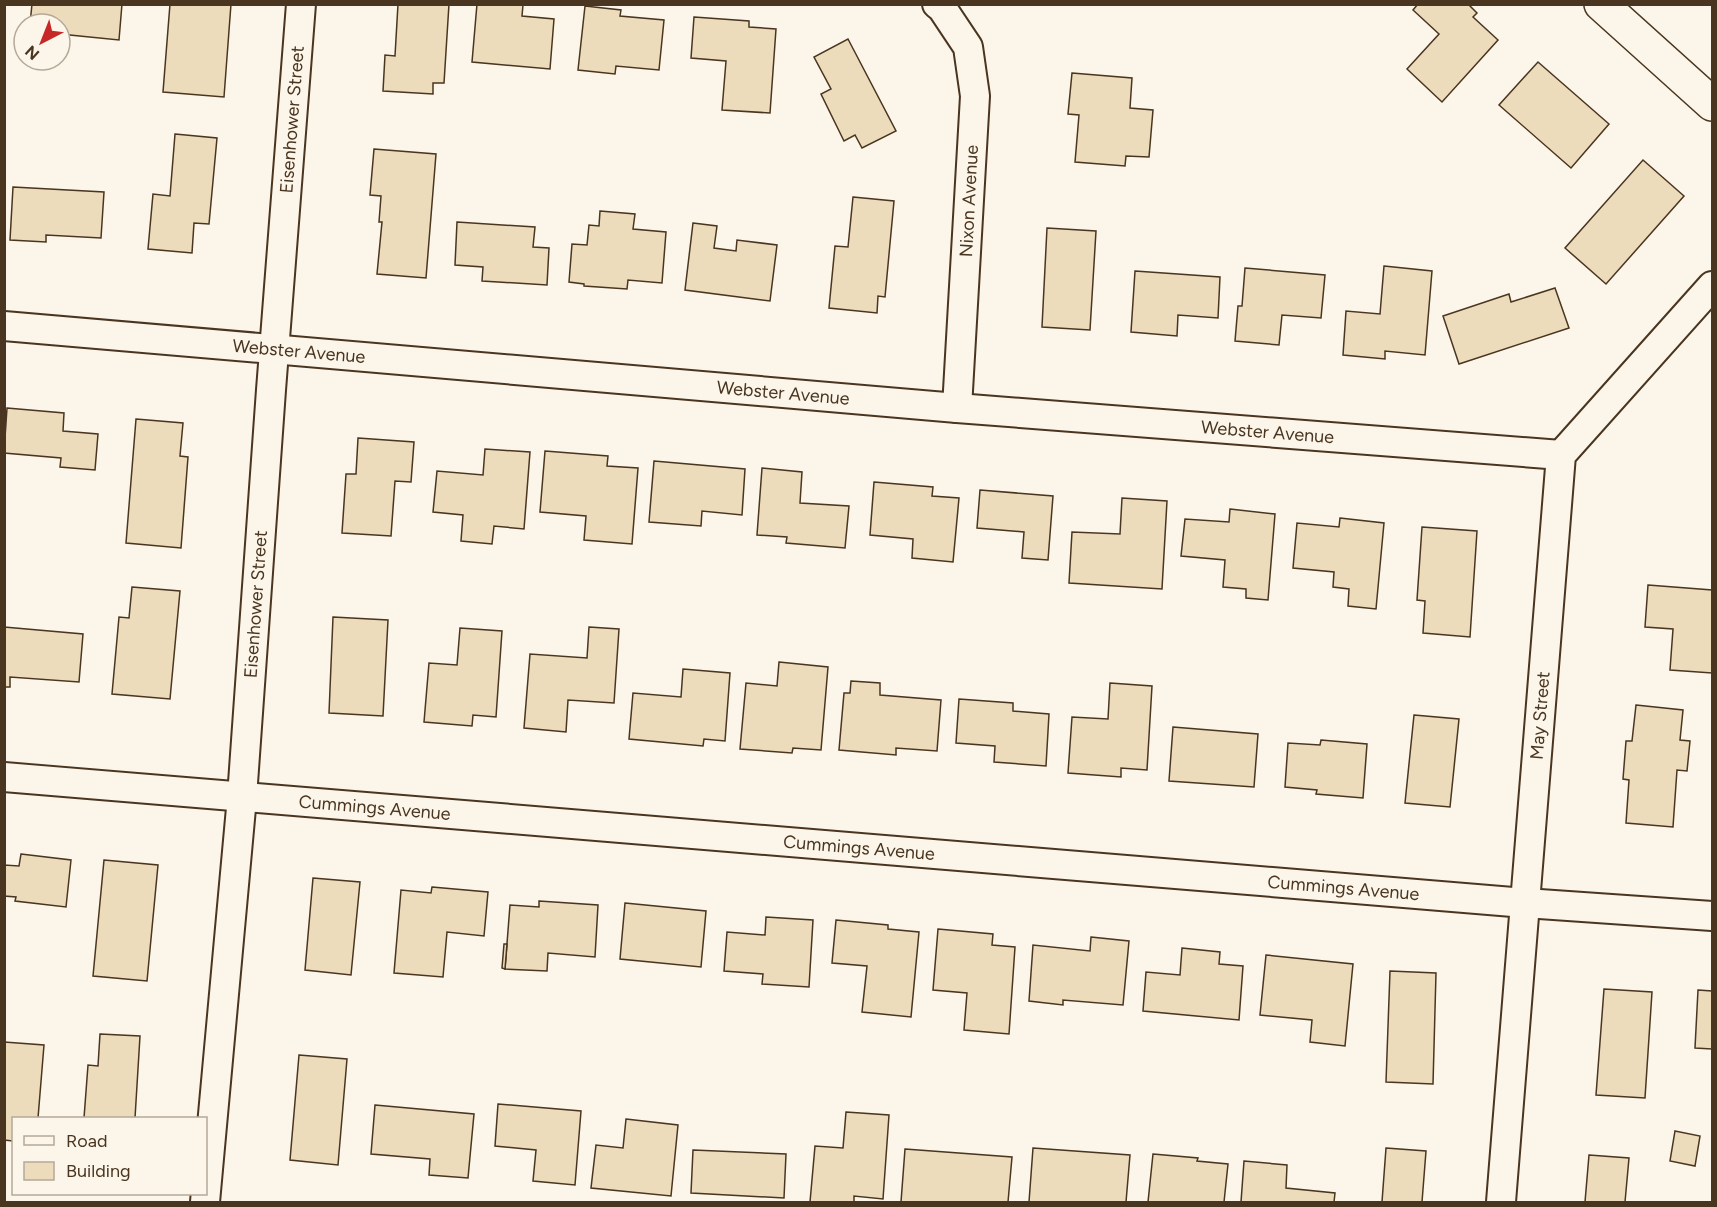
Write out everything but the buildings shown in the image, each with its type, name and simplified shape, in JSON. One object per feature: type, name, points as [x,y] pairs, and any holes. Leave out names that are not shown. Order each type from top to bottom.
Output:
[{"type":"street","name":"Eisenhower Street","points":[[207,1181],[242,797],[301,4]]},
{"type":"street","name":"Nixon Avenue","points":[[938,4],[968,47],[975,96],[957,408]]},
{"type":"street","points":[[1601,4],[1713,104]]},
{"type":"street","points":[[1561,455],[1713,286]]},
{"type":"street","name":"Webster Avenue","points":[[4,326],[957,408],[1561,455]]},
{"type":"street","name":"May Street","points":[[1502,1203],[1561,455]]},
{"type":"street","name":"Cummings Avenue","points":[[4,777],[1525,903],[1713,916]]}]
